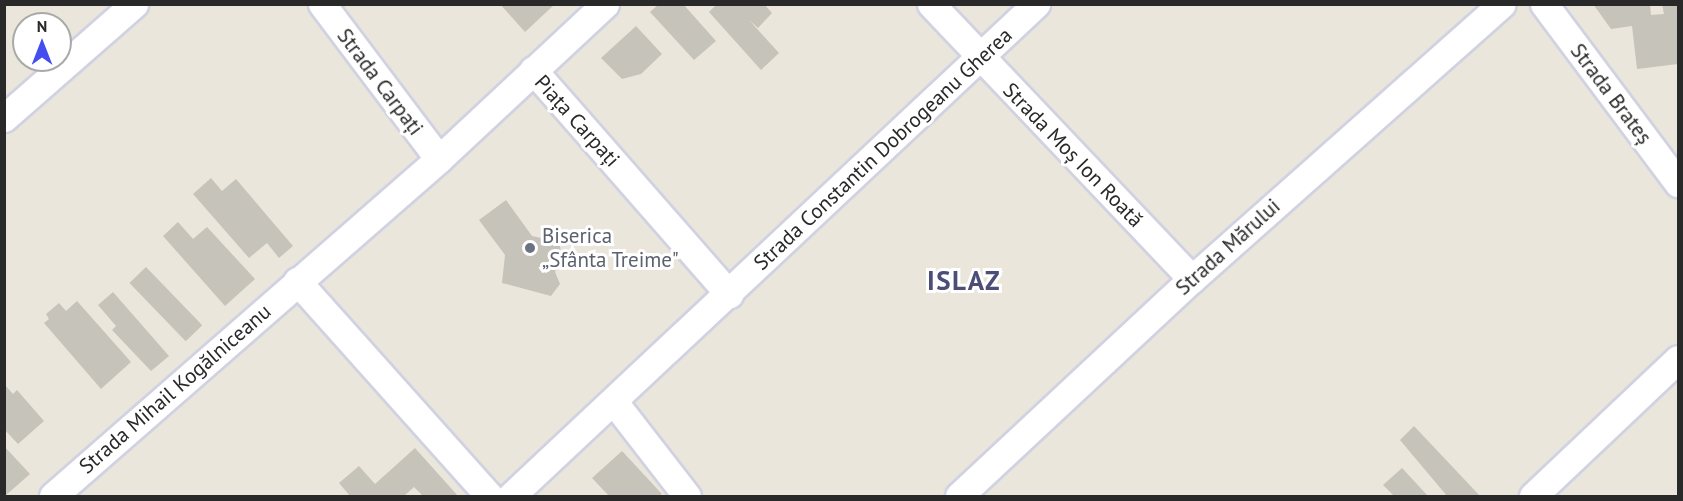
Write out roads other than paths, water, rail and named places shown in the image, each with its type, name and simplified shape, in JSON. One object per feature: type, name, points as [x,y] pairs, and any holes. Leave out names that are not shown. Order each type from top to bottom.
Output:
[{"type":"street","points":[[4,118],[134,4]]},
{"type":"street","name":"Strada Carpați","points":[[322,4],[439,159]]},
{"type":"street","points":[[533,70],[605,4]]},
{"type":"street","name":"Strada Moș Ion Roată","points":[[931,4],[1192,279]]},
{"type":"street","name":"Strada Constantin Dobrogeanu Gherea","points":[[729,294],[1036,4]]},
{"type":"street","name":"Strada Mărului","points":[[959,496],[1192,279],[1502,4]]},
{"type":"street","name":"Strada Brateș","points":[[1544,4],[1678,183]]},
{"type":"street","name":"Piața Carpați","points":[[297,281],[439,159],[533,70],[729,294]]},
{"type":"street","points":[[297,281],[489,496]]},
{"type":"street","name":"Strada Mihail Kogălniceanu","points":[[53,496],[297,281]]},
{"type":"street","points":[[511,496],[729,294]]},
{"type":"street","points":[[1533,496],[1678,359]]},
{"type":"street","points":[[614,402],[687,496]]},
{"type":"place","name":"Biserica „Sfânta Treime\"","points":[[530,248]]},
{"type":"district","name":"ISLAZ","points":[[964,281]]}]
